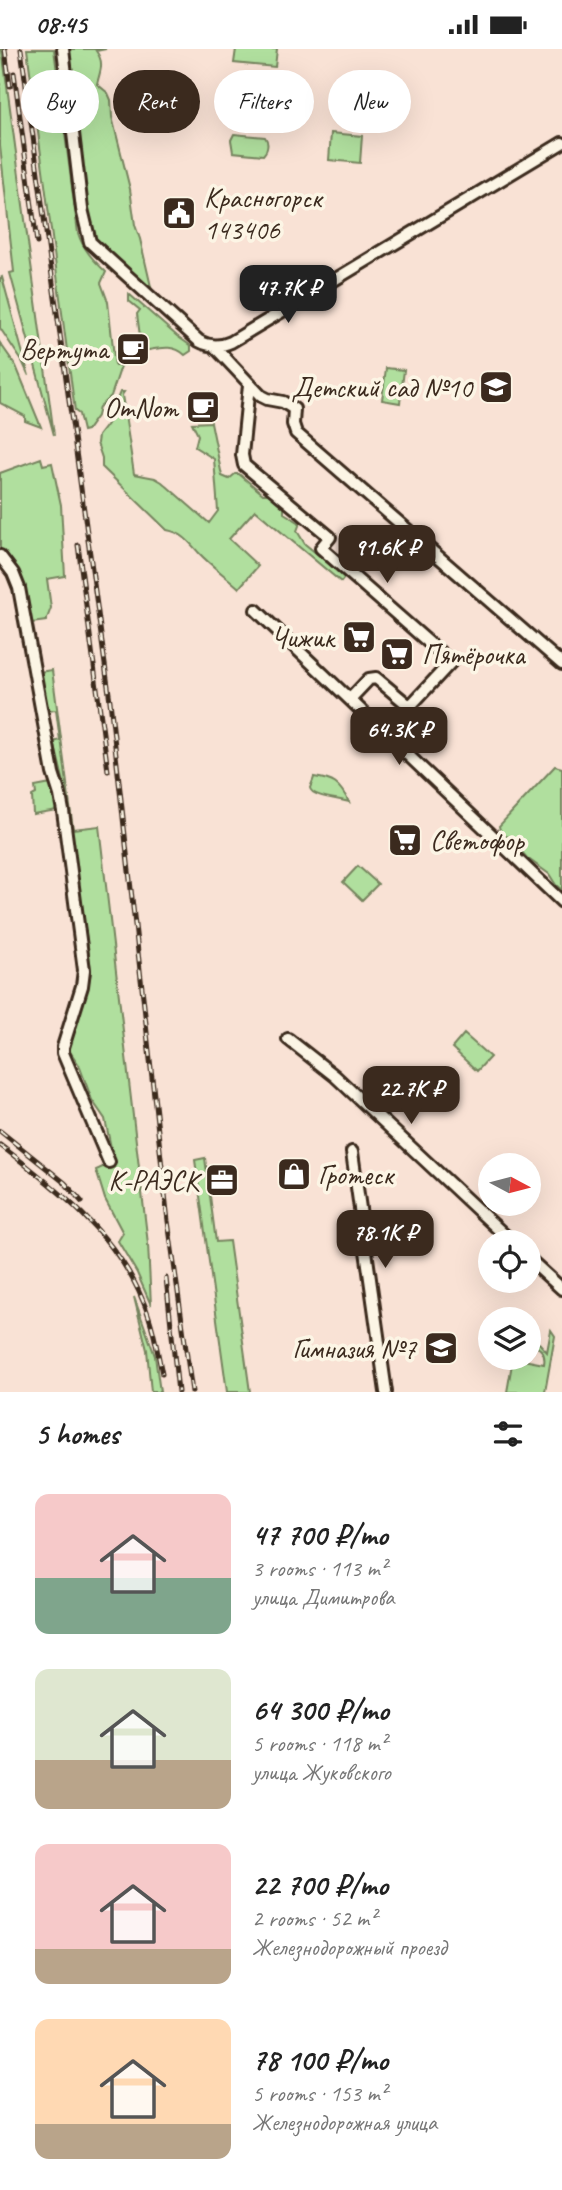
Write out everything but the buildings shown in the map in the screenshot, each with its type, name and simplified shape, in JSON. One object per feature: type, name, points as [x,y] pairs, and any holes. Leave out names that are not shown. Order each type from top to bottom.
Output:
[{"type":"street","points":[[63,49],[82,209],[90,242],[199,341],[214,346],[225,345],[241,336],[562,143]]},
{"type":"street","points":[[233,367],[233,353],[241,336]]},
{"type":"street","points":[[214,346],[249,386],[267,400],[289,405],[293,409],[296,433],[562,664]]},
{"type":"street","points":[[249,386],[242,455],[244,465],[330,537],[321,548],[451,662],[412,704],[407,703],[376,678],[369,679],[351,698]]},
{"type":"street","points":[[0,556],[7,563],[19,588],[26,619],[52,773],[61,803],[80,936],[84,970],[82,986],[62,1053],[108,1162]]},
{"type":"street","points":[[256,610],[562,902]]},
{"type":"street","points":[[288,1039],[335,1076],[499,1230]]},
{"type":"street","points":[[352,1152],[386,1392]]},
{"type":"street","points":[[541,1270],[562,1289]]},
{"type":"green space","points":[[0,49],[54,435],[10,273],[14,272],[0,146]]},
{"type":"green space","points":[[27,49],[54,49],[57,70],[30,70]]},
{"type":"green space","points":[[68,49],[106,49],[96,51],[101,63],[99,75],[99,70],[71,70]]},
{"type":"green space","points":[[236,49],[277,49],[275,67],[234,63]]},
{"type":"green space","points":[[99,86],[108,93],[111,100],[113,133],[116,133],[130,189],[135,225],[152,291],[97,242],[89,220],[78,133],[99,133]]},
{"type":"green space","points":[[38,133],[65,133],[78,233],[89,254],[106,272],[101,283],[108,302],[115,366],[121,366],[111,396],[99,407],[97,416],[87,430],[83,431],[79,414],[75,411]]},
{"type":"green space","points":[[331,133],[362,136],[360,163],[329,160]]},
{"type":"green space","points":[[234,134],[265,137],[266,151],[263,155],[233,152],[231,140]]},
{"type":"green space","points":[[2,277],[29,376],[0,328]]},
{"type":"green space","points":[[129,294],[191,346],[191,351],[185,355],[170,348],[142,351],[137,314],[140,310],[129,301]]},
{"type":"green space","points":[[0,343],[16,366],[41,427],[25,421],[25,416],[0,403]]},
{"type":"green space","points":[[386,368],[404,370],[400,403],[382,400]]},
{"type":"green space","points":[[120,392],[124,392],[122,395],[134,474],[162,482],[209,523],[218,511],[214,459],[195,447],[198,435],[192,423],[211,422],[222,476],[229,479],[239,474],[263,494],[272,494],[284,505],[284,513],[300,523],[297,531],[305,544],[345,577],[341,582],[255,510],[229,539],[258,566],[239,588],[185,538],[167,530],[102,467],[98,436],[107,424]]},
{"type":"green space","points":[[41,458],[43,465],[52,463],[61,505],[65,576],[47,579],[51,608],[46,621],[32,623],[19,575],[0,549],[0,473]]},
{"type":"green space","points":[[52,670],[73,829],[99,826],[148,1244],[151,1305],[137,1273],[118,1241],[123,1233],[105,1199],[96,1170],[114,1162],[105,1119],[92,1100],[79,1065],[69,1050],[72,1029],[87,989],[91,969],[65,787],[54,742],[60,740],[56,710],[48,711],[39,672]]},
{"type":"green space","points":[[555,766],[562,768],[562,890],[549,874],[527,858],[509,837],[501,835],[499,826]]},
{"type":"green space","points":[[314,777],[335,783],[349,802],[315,794],[310,788]]},
{"type":"green space","points":[[51,784],[57,810],[33,814],[32,796],[36,794],[35,787]]},
{"type":"green space","points":[[358,866],[378,884],[362,900],[343,882]]},
{"type":"green space","points":[[464,1034],[490,1057],[477,1071],[452,1048]]},
{"type":"green space","points":[[205,1158],[216,1242],[229,1241],[250,1392],[227,1392],[195,1160]]},
{"type":"green space","points":[[134,1297],[155,1356],[160,1392],[151,1392],[147,1350]]},
{"type":"green space","points":[[551,1330],[555,1336],[545,1392],[507,1392],[511,1370],[541,1370],[544,1356],[541,1345],[547,1352]]},
{"type":"railway","points":[[5,49],[10,86]]},
{"type":"railway","points":[[21,49],[110,701],[168,1221],[192,1392]]},
{"type":"railway","points":[[14,73],[37,243]]},
{"type":"railway","points":[[78,545],[108,771]]},
{"type":"railway","points":[[0,1131],[65,1183],[82,1202]]},
{"type":"railway","points":[[0,1145],[62,1195],[117,1254],[146,1310],[162,1374]]},
{"type":"railway","points":[[166,1278],[178,1392]]},
{"type":"place","name":"Красногорск 143406","points":[[179,213]]},
{"type":"place","name":"Вертута","points":[[133,349]]},
{"type":"place","name":"Детский сад №10","points":[[496,387]]},
{"type":"place","name":"OmNom","points":[[203,407]]},
{"type":"place","name":"Чижик","points":[[359,637]]},
{"type":"place","name":"Пятёрочка","points":[[397,654]]},
{"type":"place","name":"Светофор","points":[[405,840]]},
{"type":"place","name":"Гротеск","points":[[294,1174]]},
{"type":"place","name":"К-РАЭСК","points":[[222,1180]]},
{"type":"place","name":"Гимназия №7","points":[[441,1348]]}]
